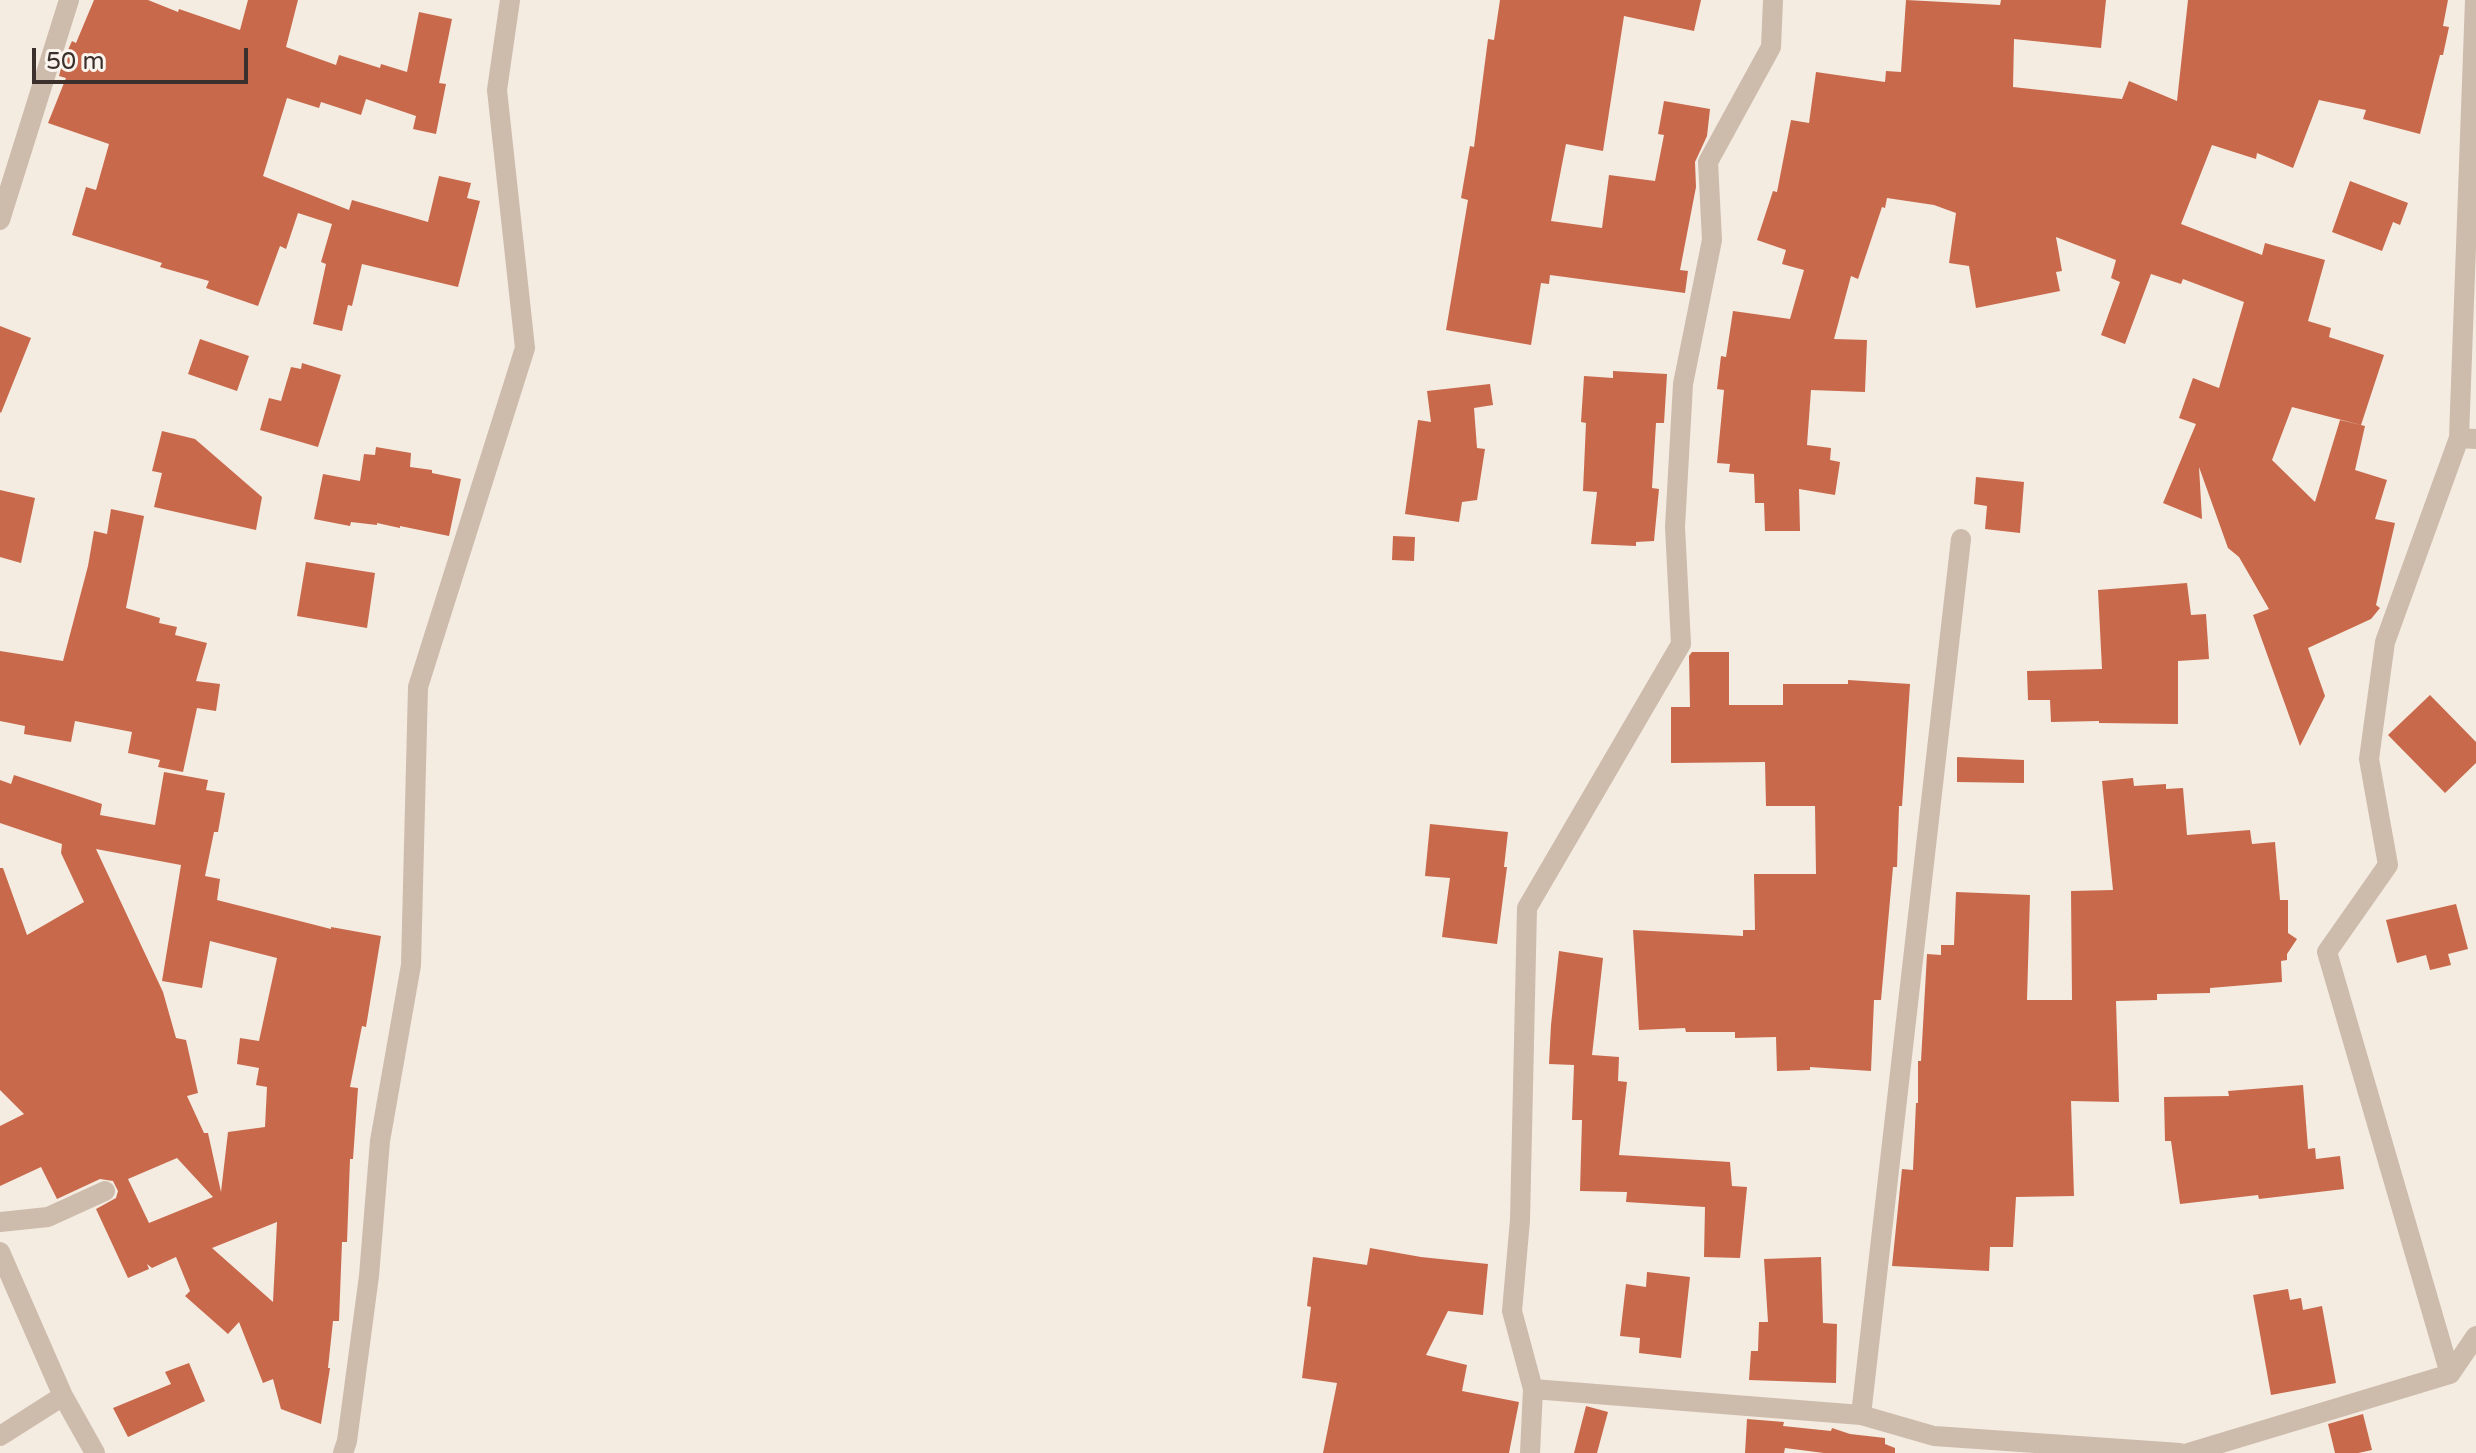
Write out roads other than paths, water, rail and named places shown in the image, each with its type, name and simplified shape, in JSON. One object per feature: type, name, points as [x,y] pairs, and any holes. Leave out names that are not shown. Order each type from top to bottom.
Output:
[{"type":"street","points":[[0,220],[69,0]]},
{"type":"street","points":[[343,1453],[369,1276],[380,1141],[411,965],[418,687],[525,348],[497,90],[510,0]]},
{"type":"street","points":[[1530,1453],[1533,1389],[1512,1311],[1520,1205],[1527,908],[1681,644],[1675,527],[1683,384],[1712,240],[1708,162],[1771,47],[1773,0]]},
{"type":"street","points":[[2450,1374],[2327,952],[2388,865],[2369,759],[2385,642],[2468,438],[2475,0]]},
{"type":"street","points":[[1861,1415],[1961,539]]},
{"type":"street","points":[[0,1222],[48,1217],[105,1191]]},
{"type":"street","points":[[0,1252],[63,1396],[95,1453]]},
{"type":"street","points":[[2188,1453],[2450,1374],[2476,1336]]},
{"type":"street","points":[[1533,1389],[1861,1415],[1934,1436],[2180,1453]]},
{"type":"street","points":[[0,1436],[63,1396]]}]
